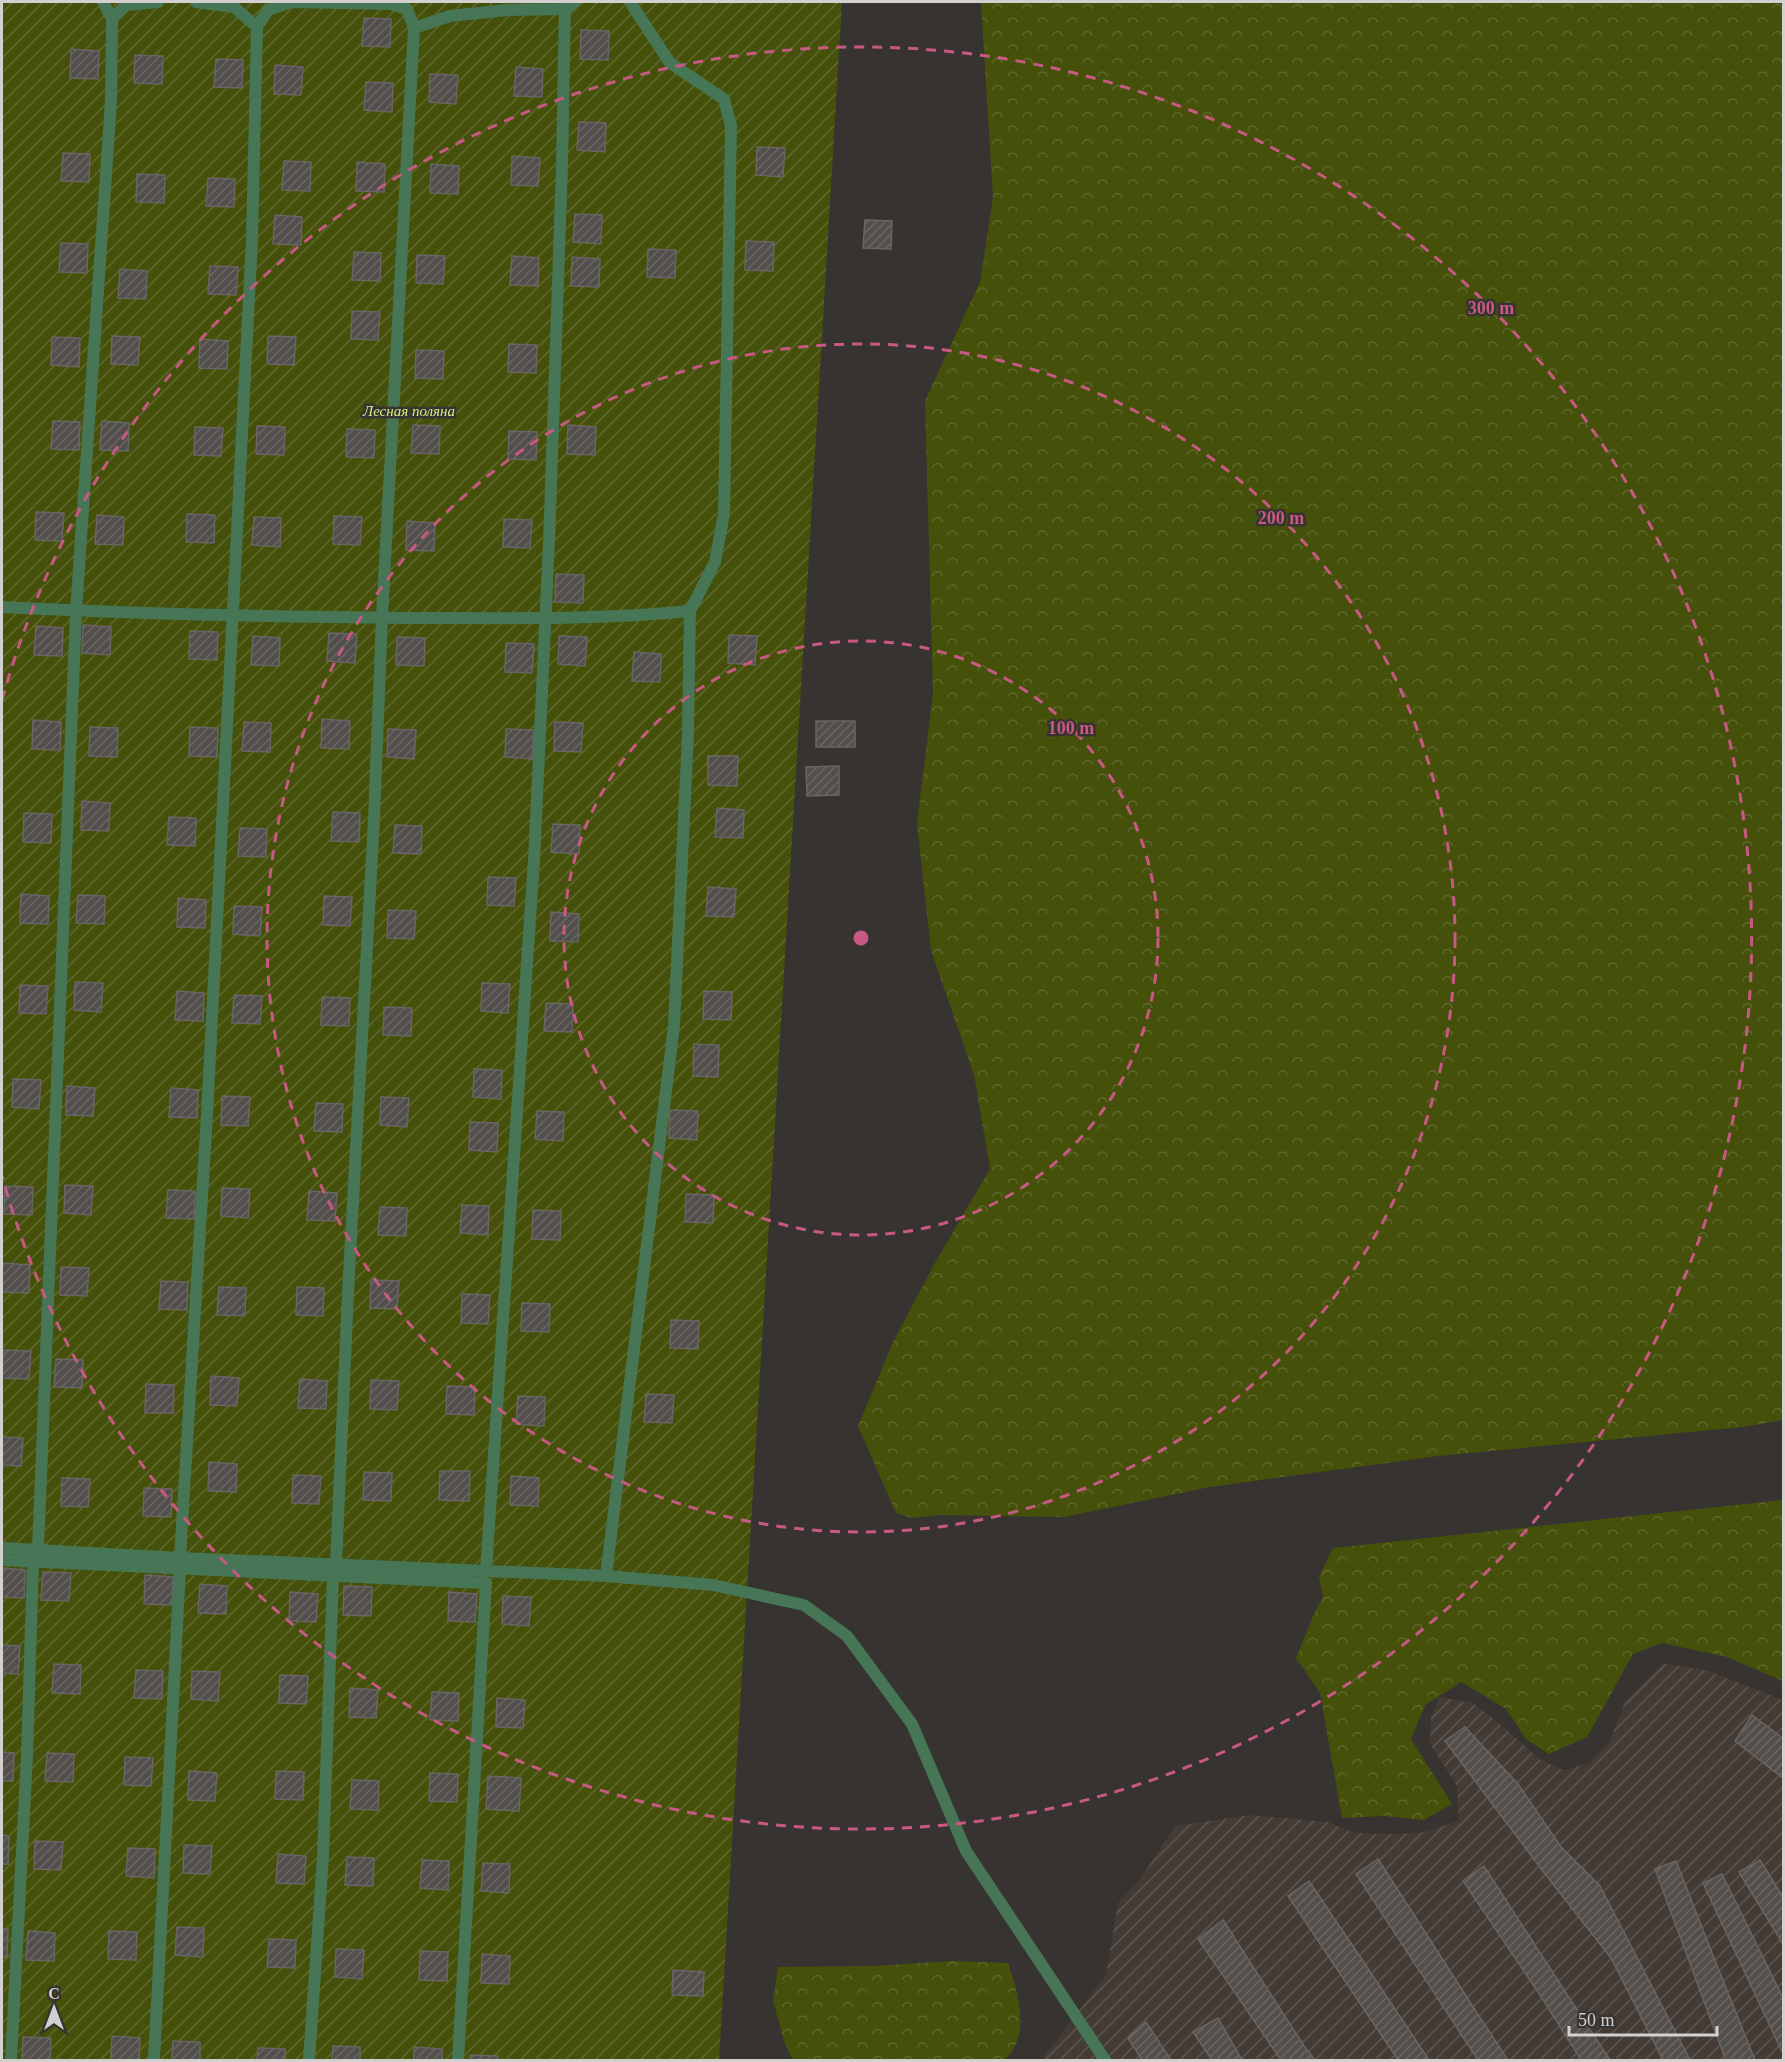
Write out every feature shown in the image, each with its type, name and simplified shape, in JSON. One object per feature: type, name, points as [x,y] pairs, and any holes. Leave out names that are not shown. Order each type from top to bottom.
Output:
[{"type":"street","points":[[38,1550],[76,611],[111,101],[112,19],[103,2]]},
{"type":"street","points":[[112,19],[126,5],[158,2]]},
{"type":"street","points":[[196,2],[234,7],[257,27]]},
{"type":"street","points":[[154,2061],[252,239],[257,27],[268,10],[291,2],[391,4],[406,9],[414,28],[348,1293],[323,1857],[309,2061]]},
{"type":"street","points":[[414,28],[450,16],[575,2]]},
{"type":"street","points":[[606,1576],[674,1026],[688,734],[690,611],[715,562],[724,514],[731,126],[724,99],[670,63],[630,2]]},
{"type":"street","points":[[486,1571],[534,860],[562,166],[564,5]]},
{"type":"street","points":[[2,607],[231,616],[545,618],[690,611]]},
{"type":"street","points":[[2,1548],[180,1563]]},
{"type":"street","points":[[2,1560],[180,1563],[335,1570],[486,1571],[606,1576],[713,1585],[804,1605],[847,1636],[912,1724],[966,1851],[1105,2061]]},
{"type":"street","points":[[11,2061],[27,1756],[33,1562]]},
{"type":"street","points":[[335,1570],[486,1583],[458,2061]]},
{"type":"shaded area","points":[[1663,1663],[1709,1671],[1783,1700],[1783,2060],[1041,2060],[1106,1975],[1118,1903],[1138,1882],[1175,1826],[1249,1815],[1328,1822],[1355,1833],[1387,1834],[1420,1833],[1459,1821],[1457,1786],[1430,1744],[1431,1718],[1439,1697],[1473,1703],[1541,1760],[1563,1770],[1589,1763],[1609,1743],[1625,1702]]},
{"type":"green space","name":"Лесная поляна","points":[[2,2],[842,2],[719,2060],[2,2060]]},
{"type":"green space","points":[[981,2],[1783,2],[1783,1420],[1743,1427],[1438,1456],[1210,1487],[1064,1517],[940,1515],[912,1518],[896,1513],[858,1426],[893,1342],[936,1261],[990,1169],[974,1075],[931,950],[917,823],[933,693],[925,401],[980,282],[993,198]]},
{"type":"green space","points":[[1783,1500],[1783,1681],[1727,1657],[1662,1643],[1633,1654],[1587,1737],[1549,1754],[1526,1739],[1506,1709],[1461,1682],[1425,1705],[1411,1739],[1452,1804],[1424,1820],[1385,1816],[1342,1818],[1320,1693],[1296,1658],[1323,1596],[1319,1577],[1333,1548]]},
{"type":"green space","points":[[952,1961],[1008,1963],[1019,2001],[1020,2027],[1013,2050],[1004,2060],[793,2060],[785,2044],[773,2001],[778,1967],[875,1966]]},
{"type":"building","points":[[364,18],[391,19],[390,47],[362,46]]},
{"type":"building","points":[[581,30],[609,31],[608,60],[580,59]]},
{"type":"building","points":[[71,49],[99,51],[98,79],[70,78]]},
{"type":"building","points":[[135,55],[163,56],[162,84],[134,83]]},
{"type":"building","points":[[216,59],[243,60],[242,88],[214,87]]},
{"type":"building","points":[[275,65],[303,67],[301,95],[274,94]]},
{"type":"building","points":[[516,67],[543,69],[542,97],[514,96]]},
{"type":"building","points":[[430,74],[458,75],[456,104],[429,102]]},
{"type":"building","points":[[366,82],[393,83],[392,112],[364,110]]},
{"type":"building","points":[[579,122],[606,123],[605,152],[577,150]]},
{"type":"building","points":[[757,147],[785,148],[783,177],[756,175]]},
{"type":"building","points":[[63,153],[90,154],[89,182],[61,181]]},
{"type":"building","points":[[512,156],[540,158],[538,186],[511,185]]},
{"type":"building","points":[[284,161],[311,162],[310,191],[282,190]]},
{"type":"building","points":[[357,162],[385,164],[384,192],[356,191]]},
{"type":"building","points":[[431,164],[459,166],[458,194],[430,193]]},
{"type":"building","points":[[137,174],[165,175],[164,203],[136,202]]},
{"type":"building","points":[[208,178],[235,179],[234,207],[206,206]]},
{"type":"building","points":[[575,214],[602,215],[601,244],[573,242]]},
{"type":"building","points":[[275,215],[302,217],[301,245],[273,244]]},
{"type":"building","points":[[865,220],[892,221],[891,249],[863,248]]},
{"type":"building","points":[[746,241],[774,242],[773,271],[745,270]]},
{"type":"building","points":[[61,243],[88,244],[87,273],[59,272]]},
{"type":"building","points":[[648,249],[676,250],[675,278],[647,277]]},
{"type":"building","points":[[354,252],[381,253],[380,281],[352,280]]},
{"type":"building","points":[[417,255],[445,256],[443,284],[416,283]]},
{"type":"building","points":[[512,256],[539,258],[538,286],[510,285]]},
{"type":"building","points":[[572,257],[600,259],[599,287],[571,286]]},
{"type":"building","points":[[210,266],[238,267],[236,295],[208,294]]},
{"type":"building","points":[[120,269],[147,271],[146,299],[118,298]]},
{"type":"building","points":[[352,311],[380,312],[378,340],[351,339]]},
{"type":"building","points":[[112,336],[140,337],[138,365],[111,364]]},
{"type":"building","points":[[268,336],[296,337],[294,365],[267,364]]},
{"type":"building","points":[[52,337],[80,338],[79,367],[51,365]]},
{"type":"building","points":[[200,339],[228,341],[227,369],[199,368]]},
{"type":"building","points":[[509,344],[537,345],[536,373],[508,372]]},
{"type":"building","points":[[416,350],[444,351],[443,379],[415,378]]},
{"type":"building","points":[[53,421],[80,422],[79,450],[51,449]]},
{"type":"building","points":[[102,421],[129,423],[128,451],[100,450]]},
{"type":"building","points":[[413,425],[440,426],[439,454],[411,453]]},
{"type":"building","points":[[568,425],[596,427],[595,455],[567,454]]},
{"type":"building","points":[[257,426],[285,427],[284,455],[256,454]]},
{"type":"building","points":[[195,427],[223,428],[221,456],[194,455]]},
{"type":"building","points":[[347,429],[375,430],[374,458],[346,457]]},
{"type":"building","points":[[509,431],[537,432],[536,460],[508,459]]},
{"type":"building","points":[[36,512],[64,513],[62,541],[35,540]]},
{"type":"building","points":[[187,514],[215,515],[214,543],[186,542]]},
{"type":"building","points":[[97,515],[124,517],[123,545],[95,544]]},
{"type":"building","points":[[334,516],[362,517],[360,545],[333,544]]},
{"type":"building","points":[[254,517],[281,518],[280,547],[252,545]]},
{"type":"building","points":[[504,519],[532,520],[530,548],[503,547]]},
{"type":"building","points":[[407,521],[435,523],[434,551],[406,550]]},
{"type":"building","points":[[556,574],[584,575],[583,603],[555,602]]},
{"type":"building","points":[[83,625],[111,627],[110,655],[82,653]]},
{"type":"building","points":[[36,626],[63,628],[62,656],[34,655]]},
{"type":"building","points":[[190,631],[218,632],[217,660],[189,659]]},
{"type":"building","points":[[329,633],[357,634],[355,663],[327,661]]},
{"type":"building","points":[[729,635],[757,636],[755,665],[728,663]]},
{"type":"building","points":[[253,636],[280,638],[279,666],[251,665]]},
{"type":"building","points":[[559,636],[587,637],[585,666],[558,664]]},
{"type":"building","points":[[397,637],[425,638],[424,666],[396,665]]},
{"type":"building","points":[[506,643],[534,644],[532,673],[505,672]]},
{"type":"building","points":[[634,652],[661,654],[660,682],[632,681]]},
{"type":"building","points":[[322,719],[350,721],[349,749],[321,748]]},
{"type":"building","points":[[33,720],[61,722],[60,750],[32,749]]},
{"type":"building","points":[[816,721],[855,721],[855,747],[816,747]]},
{"type":"building","points":[[244,722],[271,723],[270,752],[242,751]]},
{"type":"building","points":[[555,722],[583,723],[581,752],[554,751]]},
{"type":"building","points":[[90,727],[118,728],[117,757],[89,756]]},
{"type":"building","points":[[190,727],[218,728],[217,757],[189,756]]},
{"type":"building","points":[[388,729],[416,730],[414,759],[387,757]]},
{"type":"building","points":[[506,729],[534,730],[532,759],[505,757]]},
{"type":"building","points":[[708,756],[738,756],[737,786],[708,785]]},
{"type":"building","points":[[839,766],[839,795],[807,796],[806,767]]},
{"type":"building","points":[[82,801],[110,803],[109,831],[81,830]]},
{"type":"building","points":[[717,808],[744,810],[743,838],[715,837]]},
{"type":"building","points":[[333,812],[360,813],[359,842],[331,841]]},
{"type":"building","points":[[24,813],[52,814],[51,843],[23,842]]},
{"type":"building","points":[[169,817],[196,818],[195,846],[167,845]]},
{"type":"building","points":[[553,824],[580,825],[579,854],[551,852]]},
{"type":"building","points":[[395,825],[422,826],[421,854],[393,853]]},
{"type":"building","points":[[240,828],[267,829],[266,857],[238,856]]},
{"type":"building","points":[[488,877],[516,878],[514,906],[487,905]]},
{"type":"building","points":[[708,887],[736,889],[734,917],[706,916]]},
{"type":"building","points":[[21,894],[49,896],[48,924],[20,923]]},
{"type":"building","points":[[78,895],[105,896],[104,924],[76,923]]},
{"type":"building","points":[[324,896],[352,897],[350,926],[323,925]]},
{"type":"building","points":[[178,898],[206,900],[205,928],[177,927]]},
{"type":"building","points":[[234,906],[262,907],[260,936],[233,934]]},
{"type":"building","points":[[388,910],[416,911],[414,939],[387,938]]},
{"type":"building","points":[[551,912],[579,914],[578,942],[550,941]]},
{"type":"building","points":[[75,982],[103,983],[101,1012],[74,1010]]},
{"type":"building","points":[[482,983],[510,984],[508,1013],[481,1011]]},
{"type":"building","points":[[20,985],[48,986],[46,1014],[19,1013]]},
{"type":"building","points":[[177,991],[204,993],[203,1021],[175,1020]]},
{"type":"building","points":[[704,991],[732,992],[731,1020],[703,1019]]},
{"type":"building","points":[[234,995],[262,996],[260,1024],[232,1023]]},
{"type":"building","points":[[322,997],[350,998],[349,1026],[321,1025]]},
{"type":"building","points":[[546,1003],[573,1004],[572,1032],[544,1031]]},
{"type":"building","points":[[384,1007],[412,1008],[411,1036],[383,1035]]},
{"type":"building","points":[[694,1044],[719,1045],[718,1077],[693,1076]]},
{"type":"building","points":[[474,1069],[502,1070],[501,1099],[473,1097]]},
{"type":"building","points":[[13,1079],[41,1080],[39,1109],[12,1107]]},
{"type":"building","points":[[67,1086],[95,1088],[93,1116],[66,1115]]},
{"type":"building","points":[[171,1088],[198,1090],[197,1118],[169,1117]]},
{"type":"building","points":[[222,1096],[250,1097],[248,1126],[221,1125]]},
{"type":"building","points":[[381,1097],[409,1098],[407,1127],[380,1125]]},
{"type":"building","points":[[316,1103],[343,1104],[342,1132],[314,1131]]},
{"type":"building","points":[[670,1110],[698,1111],[697,1140],[669,1138]]},
{"type":"building","points":[[537,1111],[564,1112],[563,1141],[535,1139]]},
{"type":"building","points":[[470,1122],[498,1123],[497,1152],[469,1150]]},
{"type":"building","points":[[65,1185],[93,1186],[91,1215],[64,1213]]},
{"type":"building","points":[[5,1186],[33,1187],[32,1215],[4,1214]]},
{"type":"building","points":[[222,1188],[250,1189],[248,1218],[221,1216]]},
{"type":"building","points":[[168,1190],[195,1191],[194,1219],[166,1218]]},
{"type":"building","points":[[309,1191],[337,1193],[335,1221],[307,1220]]},
{"type":"building","points":[[686,1194],[714,1195],[713,1223],[685,1222]]},
{"type":"building","points":[[462,1205],[489,1206],[488,1235],[460,1233]]},
{"type":"building","points":[[380,1207],[407,1208],[406,1236],[378,1235]]},
{"type":"building","points":[[533,1210],[561,1211],[560,1240],[532,1239]]},
{"type":"building","points":[[2,1263],[30,1265],[29,1293],[2,1292]]},
{"type":"building","points":[[61,1267],[89,1268],[87,1296],[60,1295]]},
{"type":"building","points":[[371,1280],[399,1281],[397,1309],[370,1308]]},
{"type":"building","points":[[161,1281],[188,1282],[187,1310],[159,1309]]},
{"type":"building","points":[[219,1287],[246,1288],[245,1316],[217,1315]]},
{"type":"building","points":[[297,1287],[324,1288],[323,1316],[296,1315]]},
{"type":"building","points":[[462,1294],[490,1295],[488,1324],[461,1323]]},
{"type":"building","points":[[522,1303],[550,1304],[549,1332],[521,1331]]},
{"type":"building","points":[[671,1320],[699,1321],[698,1349],[670,1348]]},
{"type":"building","points":[[3,1350],[31,1351],[29,1379],[2,1378]]},
{"type":"building","points":[[56,1359],[83,1360],[82,1388],[54,1387]]},
{"type":"building","points":[[211,1376],[239,1378],[237,1406],[210,1405]]},
{"type":"building","points":[[300,1379],[327,1381],[326,1409],[298,1408]]},
{"type":"building","points":[[371,1380],[399,1381],[397,1410],[370,1409]]},
{"type":"building","points":[[146,1384],[174,1385],[173,1413],[145,1413]]},
{"type":"building","points":[[447,1386],[475,1387],[474,1415],[446,1414]]},
{"type":"building","points":[[646,1394],[674,1395],[672,1423],[644,1422]]},
{"type":"building","points":[[518,1396],[545,1397],[544,1426],[516,1424]]},
{"type":"building","points":[[2,1437],[23,1438],[21,1466],[2,1465]]},
{"type":"building","points":[[209,1462],[237,1464],[236,1492],[208,1491]]},
{"type":"building","points":[[440,1471],[470,1471],[469,1501],[439,1500]]},
{"type":"building","points":[[364,1472],[392,1473],[391,1501],[363,1500]]},
{"type":"building","points":[[293,1475],[321,1476],[319,1504],[292,1503]]},
{"type":"building","points":[[511,1476],[539,1478],[538,1506],[510,1505]]},
{"type":"building","points":[[62,1478],[90,1479],[88,1507],[61,1506]]},
{"type":"building","points":[[144,1488],[172,1489],[171,1517],[143,1516]]},
{"type":"building","points":[[2,1568],[25,1570],[24,1598],[2,1597]]},
{"type":"building","points":[[43,1572],[71,1573],[69,1601],[41,1600]]},
{"type":"building","points":[[145,1575],[173,1577],[172,1605],[144,1604]]},
{"type":"building","points":[[200,1584],[227,1586],[226,1614],[198,1613]]},
{"type":"building","points":[[344,1586],[372,1587],[371,1616],[343,1615]]},
{"type":"building","points":[[290,1592],[318,1594],[316,1622],[289,1621]]},
{"type":"building","points":[[449,1592],[477,1594],[475,1622],[448,1621]]},
{"type":"building","points":[[503,1596],[531,1597],[529,1626],[502,1624]]},
{"type":"building","points":[[2,1645],[20,1646],[18,1674],[2,1673]]},
{"type":"building","points":[[54,1664],[81,1665],[80,1694],[52,1693]]},
{"type":"building","points":[[136,1670],[163,1671],[162,1699],[134,1698]]},
{"type":"building","points":[[192,1671],[220,1672],[218,1701],[191,1699]]},
{"type":"building","points":[[280,1675],[308,1676],[306,1704],[279,1703]]},
{"type":"building","points":[[350,1688],[378,1690],[376,1718],[349,1717]]},
{"type":"building","points":[[432,1692],[459,1693],[458,1721],[430,1720]]},
{"type":"building","points":[[497,1698],[525,1700],[523,1728],[496,1727]]},
{"type":"building","points":[[1752,1715],[1784,1739],[1784,1779],[1735,1741]]},
{"type":"building","points":[[1465,1727],[1518,1784],[1561,1847],[1600,1886],[1690,2060],[1663,2060],[1611,1958],[1445,1741]]},
{"type":"building","points":[[2,1752],[14,1753],[13,1781],[2,1781]]},
{"type":"building","points":[[47,1753],[74,1754],[73,1782],[45,1781]]},
{"type":"building","points":[[125,1757],[153,1758],[151,1786],[124,1785]]},
{"type":"building","points":[[189,1771],[217,1773],[215,1801],[188,1800]]},
{"type":"building","points":[[276,1771],[304,1772],[303,1800],[275,1799]]},
{"type":"building","points":[[430,1773],[458,1774],[457,1802],[429,1801]]},
{"type":"building","points":[[488,1776],[521,1778],[519,1811],[486,1809]]},
{"type":"building","points":[[352,1780],[379,1781],[378,1810],[350,1809]]},
{"type":"building","points":[[2,1835],[9,1836],[8,1864],[2,1864]]},
{"type":"building","points":[[35,1841],[63,1842],[61,1870],[34,1869]]},
{"type":"building","points":[[184,1845],[212,1846],[210,1874],[183,1873]]},
{"type":"building","points":[[128,1848],[155,1849],[154,1878],[126,1876]]},
{"type":"building","points":[[278,1854],[306,1856],[304,1884],[276,1883]]},
{"type":"building","points":[[347,1857],[374,1858],[373,1886],[345,1885]]},
{"type":"building","points":[[1378,1859],[1508,2060],[1478,2060],[1356,1874]]},
{"type":"building","points":[[422,1860],[449,1861],[448,1890],[420,1888]]},
{"type":"building","points":[[1760,1860],[1784,1899],[1784,1946],[1739,1872]]},
{"type":"building","points":[[1676,1861],[1755,2060],[1726,2060],[1725,2058],[1655,1869]]},
{"type":"building","points":[[483,1863],[510,1864],[509,1893],[481,1891]]},
{"type":"building","points":[[1484,1866],[1610,2060],[1581,2060],[1463,1881]]},
{"type":"building","points":[[1722,1874],[1784,2000],[1784,2056],[1703,1883]]},
{"type":"building","points":[[1309,1881],[1429,2060],[1398,2060],[1288,1896]]},
{"type":"building","points":[[1223,1920],[1315,2060],[1281,2060],[1198,1939]]},
{"type":"building","points":[[177,1927],[204,1928],[203,1957],[175,1955]]},
{"type":"building","points":[[2,1929],[8,1929],[7,1957],[2,1957]]},
{"type":"building","points":[[28,1931],[55,1933],[54,1961],[26,1960]]},
{"type":"building","points":[[109,1931],[137,1932],[136,1960],[108,1959]]},
{"type":"building","points":[[269,1939],[296,1940],[295,1968],[267,1967]]},
{"type":"building","points":[[336,1949],[364,1950],[362,1979],[335,1977]]},
{"type":"building","points":[[420,1951],[448,1952],[447,1981],[419,1980]]},
{"type":"building","points":[[482,1954],[510,1956],[509,1984],[481,1983]]},
{"type":"building","points":[[673,1970],[704,1972],[703,1996],[672,1995]]},
{"type":"building","points":[[1218,2018],[1242,2060],[1212,2060],[1193,2032]]},
{"type":"building","points":[[1146,2022],[1171,2060],[1142,2060],[1128,2038]]},
{"type":"building","points":[[112,2036],[140,2038],[139,2060],[111,2060]]},
{"type":"building","points":[[23,2037],[51,2038],[50,2060],[22,2060]]},
{"type":"building","points":[[173,2041],[200,2042],[200,2060],[172,2060]]},
{"type":"building","points":[[333,2046],[360,2047],[360,2060],[332,2060]]},
{"type":"building","points":[[414,2047],[442,2049],[442,2060],[414,2060]]},
{"type":"building","points":[[258,2048],[285,2049],[285,2060],[257,2060]]},
{"type":"building","points":[[470,2055],[498,2056],[498,2060],[470,2060]]}]
